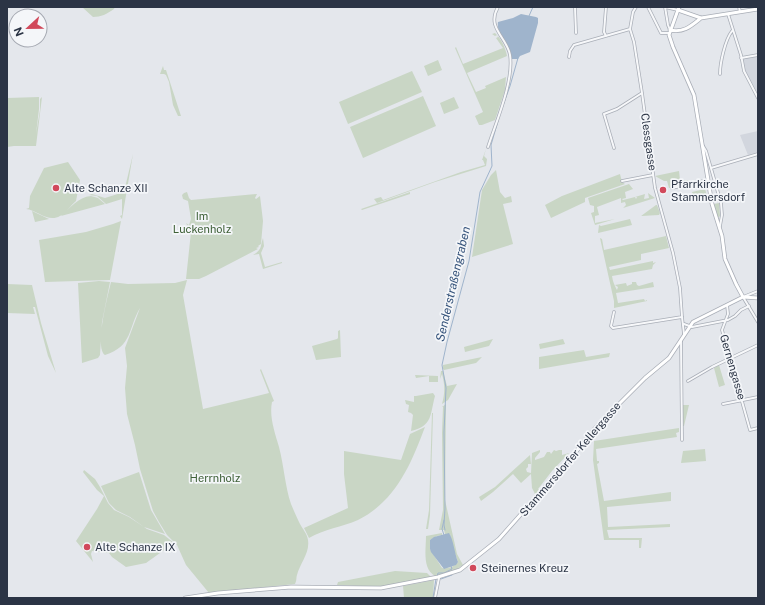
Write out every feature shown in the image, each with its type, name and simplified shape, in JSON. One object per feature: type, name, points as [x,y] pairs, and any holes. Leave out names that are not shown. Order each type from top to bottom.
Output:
[{"type":"street","points":[[488,147],[509,76],[510,54],[496,29],[494,19],[498,7]]},
{"type":"street","points":[[575,7],[576,33]]},
{"type":"street","points":[[606,7],[604,32],[606,36]]},
{"type":"street","name":"Clessgasse","points":[[636,7],[630,29],[634,42],[655,188],[673,253],[680,288],[684,334]]},
{"type":"street","points":[[648,7],[661,33],[691,27],[702,18],[758,9]]},
{"type":"street","points":[[702,18],[679,8],[665,7],[672,47],[694,95],[714,213],[720,230],[727,267],[758,322]]},
{"type":"street","points":[[739,7],[740,12]]},
{"type":"street","points":[[670,32],[679,8]]},
{"type":"street","points":[[728,14],[744,71],[758,98]]},
{"type":"street","points":[[569,57],[570,51],[574,45],[630,29]]},
{"type":"street","points":[[720,74],[720,67],[728,38],[732,31]]},
{"type":"street","points":[[741,58],[758,55]]},
{"type":"street","points":[[614,148],[604,114],[616,109],[642,93]]},
{"type":"street","points":[[702,145],[706,151],[712,168],[721,203],[722,215],[720,230]]},
{"type":"street","points":[[712,168],[758,154]]},
{"type":"street","points":[[622,181],[653,175]]},
{"type":"street","points":[[672,188],[708,180]]},
{"type":"street","points":[[690,326],[693,322],[758,291]]},
{"type":"street","points":[[743,297],[758,298]]},
{"type":"street","name":"Gernengasse","points":[[727,305],[728,312],[722,330],[750,430],[758,428]]},
{"type":"street","points":[[684,324],[692,328],[726,320],[733,318],[740,310],[749,306]]},
{"type":"street","points":[[614,312],[612,328],[682,317]]},
{"type":"street","name":"Stammersdorfer Kellergasse","points":[[186,598],[218,593],[291,587],[381,588],[437,578],[460,570],[499,539],[570,460],[597,426],[645,378],[664,362],[690,326]]},
{"type":"street","points":[[681,340],[682,440]]},
{"type":"street","points":[[688,381],[758,345]]},
{"type":"street","points":[[723,404],[758,397]]},
{"type":"street","points":[[435,598],[437,578]]},
{"type":"shaded area","points":[[758,56],[758,94],[744,68],[742,59]]},
{"type":"shaded area","points":[[758,131],[758,152],[748,155],[740,135]]},
{"type":"green space","points":[[82,7],[115,7],[104,15],[93,17]]},
{"type":"green space","points":[[497,35],[506,50],[507,56],[467,73],[476,92],[486,88],[485,86],[506,77],[505,90],[495,120],[479,125],[475,116],[483,112],[455,48],[456,47],[463,64],[503,48],[496,38],[498,37]]},
{"type":"green space","points":[[438,60],[442,70],[428,76],[424,66]]},
{"type":"green space","points":[[163,66],[164,70],[166,70],[181,116],[178,116],[173,105],[169,82],[166,75],[160,74]]},
{"type":"green space","points":[[412,71],[422,92],[348,124],[339,102]]},
{"type":"green space","points":[[423,96],[436,126],[363,158],[350,127]]},
{"type":"green space","points":[[39,97],[36,134],[40,110],[40,99],[42,97],[36,146],[7,147],[7,98]]},
{"type":"green space","points":[[454,97],[459,108],[444,114],[440,103]]},
{"type":"green space","points":[[486,149],[484,156],[487,159],[486,166],[435,182],[377,203],[374,199],[381,197],[383,200],[461,172],[485,165],[482,160]]},
{"type":"green space","points":[[133,154],[122,219],[120,216],[122,215],[122,199],[106,204],[97,196],[89,195],[92,194],[105,198],[124,192]]},
{"type":"green space","points":[[68,162],[80,180],[76,201],[64,213],[56,218],[47,217],[26,209],[29,208],[30,196],[44,168]]},
{"type":"green space","points":[[496,170],[500,192],[505,198],[511,196],[512,202],[503,204],[513,244],[472,257],[482,190],[491,175]]},
{"type":"green space","points":[[679,171],[680,180],[688,180],[689,184],[669,188],[667,181],[655,176]]},
{"type":"green space","points":[[620,174],[622,182],[625,184],[585,198],[585,202],[551,218],[545,205],[562,196]]},
{"type":"green space","points":[[629,184],[633,189],[625,192],[626,198],[622,199],[623,200],[645,194],[644,199],[649,198],[648,193],[655,198],[623,208],[626,205],[625,202],[621,203],[621,198],[597,207],[599,215],[595,216],[595,223],[615,219],[595,225],[591,213],[594,212],[594,206],[590,205],[588,198]]},
{"type":"green space","points":[[705,189],[708,199],[695,202],[692,192]]},
{"type":"green space","name":"Im Luckenholz","points":[[187,192],[191,200],[257,194],[256,199],[260,196],[263,221],[261,244],[256,248],[258,249],[199,279],[186,279],[191,232],[186,223],[189,225],[191,219],[188,201],[183,199],[182,195]]},
{"type":"green space","points":[[410,192],[410,194],[362,210],[361,209]]},
{"type":"green space","points":[[91,196],[98,198],[105,204],[61,216],[82,198]]},
{"type":"green space","points":[[719,203],[720,216],[718,218],[714,204]]},
{"type":"green space","points":[[656,205],[660,213],[659,215],[641,216]]},
{"type":"green space","points":[[32,211],[49,219],[35,222]]},
{"type":"green space","points":[[630,219],[632,225],[598,233],[599,225],[601,226]]},
{"type":"green space","points":[[121,221],[110,280],[45,282],[39,240],[86,232]]},
{"type":"green space","points":[[666,236],[669,248],[641,254],[641,260],[609,267],[610,270],[653,261],[653,263],[656,262],[652,269],[612,276],[614,283],[617,290],[618,287],[615,285],[626,283],[627,286],[632,284],[632,282],[636,282],[639,286],[653,282],[654,287],[616,293],[618,303],[644,299],[647,301],[614,308],[614,301],[600,238],[602,239],[604,250]]},
{"type":"green space","points":[[263,238],[264,246],[261,253],[265,267],[282,263],[263,269],[259,254],[253,255],[260,249]]},
{"type":"green space","name":"Herrnholz","points":[[187,280],[183,295],[203,409],[269,393],[260,370],[261,369],[274,401],[272,402],[271,408],[272,419],[281,454],[289,497],[308,540],[308,549],[298,571],[295,584],[209,593],[186,565],[177,545],[167,535],[153,511],[140,469],[127,414],[125,388],[127,366],[125,348],[140,308],[128,336],[121,347],[105,355],[102,350],[101,332],[111,282],[128,284],[175,283]]},
{"type":"green space","points":[[99,281],[110,282],[102,322],[100,355],[98,358],[82,363],[78,283]]},
{"type":"green space","points":[[7,284],[32,285],[41,323],[56,373],[48,356],[35,307],[33,307],[35,314],[7,313]]},
{"type":"green space","points":[[340,330],[341,357],[316,360],[312,346],[337,339],[338,331]]},
{"type":"green space","points":[[493,339],[489,346],[465,352],[464,347]]},
{"type":"green space","points":[[563,339],[565,344],[540,349],[539,344]]},
{"type":"green space","points":[[584,350],[586,357],[610,353],[609,357],[539,369],[539,357]]},
{"type":"green space","points":[[482,357],[476,363],[443,369],[443,365]]},
{"type":"green space","points":[[719,365],[725,385],[719,387],[714,368]]},
{"type":"green space","points":[[441,371],[443,371],[447,386],[457,384],[448,400],[442,404],[444,396],[444,382],[442,374],[440,379]]},
{"type":"green space","points":[[415,375],[438,376],[438,382],[429,382],[429,376],[416,378]]},
{"type":"green space","points":[[433,393],[435,396],[431,414],[427,422],[418,429],[411,431],[413,415],[408,412],[409,405],[406,404],[405,400],[414,402],[414,396]]},
{"type":"green space","points":[[446,404],[445,500],[457,554],[463,565],[454,571],[435,576],[428,569],[426,564],[426,536],[442,533],[442,535],[430,540],[430,549],[442,568],[451,567],[458,562],[450,534],[445,534],[444,530],[439,530],[443,510],[442,407]]},
{"type":"green space","points":[[683,405],[689,405],[684,426],[683,426]]},
{"type":"green space","points":[[432,413],[430,515],[428,529],[426,529],[429,510]]},
{"type":"green space","points":[[425,427],[408,468],[383,503],[358,520],[321,532],[309,538],[304,528],[348,508],[344,474],[344,451],[401,460],[410,434]]},
{"type":"green space","points":[[679,428],[679,432],[676,433],[677,437],[596,449],[597,461],[599,461],[597,464],[604,501],[671,492],[671,501],[607,507],[608,527],[670,524],[670,527],[607,530],[609,538],[642,538],[641,548],[639,548],[639,540],[604,540],[593,460],[594,441]]},
{"type":"green space","points":[[705,449],[706,461],[681,463],[683,451]]},
{"type":"green space","points":[[540,450],[535,460],[544,457],[547,452],[550,452],[551,454],[554,450],[562,450],[562,455],[569,453],[538,489],[540,490],[536,496],[532,488],[531,474],[521,483],[513,474],[481,501],[479,497],[495,487],[530,455],[531,464],[528,464],[526,469],[527,472],[531,473],[532,453]]},
{"type":"green space","points":[[84,470],[95,479],[108,503],[114,510],[129,517],[147,529],[164,535],[174,543],[146,563],[126,567],[109,553],[92,551],[91,554],[93,562],[76,541],[104,496],[97,490],[83,472]]},
{"type":"green space","points":[[139,472],[151,510],[165,534],[144,527],[130,517],[116,510],[109,503],[101,486]]},
{"type":"green space","points":[[395,571],[427,573],[431,577],[379,587],[337,585],[338,582]]},
{"type":"green space","points":[[434,580],[433,598],[404,598],[403,586]]},
{"type":"water","points":[[521,14],[538,18],[538,23],[530,52],[520,56],[518,59],[512,59],[499,31],[498,22]]},
{"type":"water","points":[[449,533],[458,562],[456,565],[444,569],[431,552],[430,540],[434,537]]},
{"type":"waterway","name":"Senderstraßengraben","points":[[529,16],[533,7]]},
{"type":"waterway","name":"Senderstraßengraben","points":[[500,114],[518,58]]},
{"type":"waterway","name":"Senderstraßengraben","points":[[445,530],[444,432],[446,388],[442,365],[469,261],[480,192],[492,166],[491,145],[498,121]]},
{"type":"waterway","name":"Senderstraßengraben","points":[[444,520],[442,529],[444,535]]},
{"type":"waterway","name":"Senderstraßengraben","points":[[437,576],[438,573],[444,573],[452,569],[451,566]]},
{"type":"waterway","points":[[441,579],[452,575]]},
{"type":"waterway","name":"Senderstraßengraben","points":[[433,598],[436,579]]},
{"type":"place","name":"Alte Schanze XII","points":[[56,188]]},
{"type":"place","name":"Pfarrkirche Stammersdorf","points":[[663,190]]},
{"type":"place","name":"Alte Schanze IX","points":[[87,547]]},
{"type":"place","name":"Steinernes Kreuz","points":[[473,568]]}]
